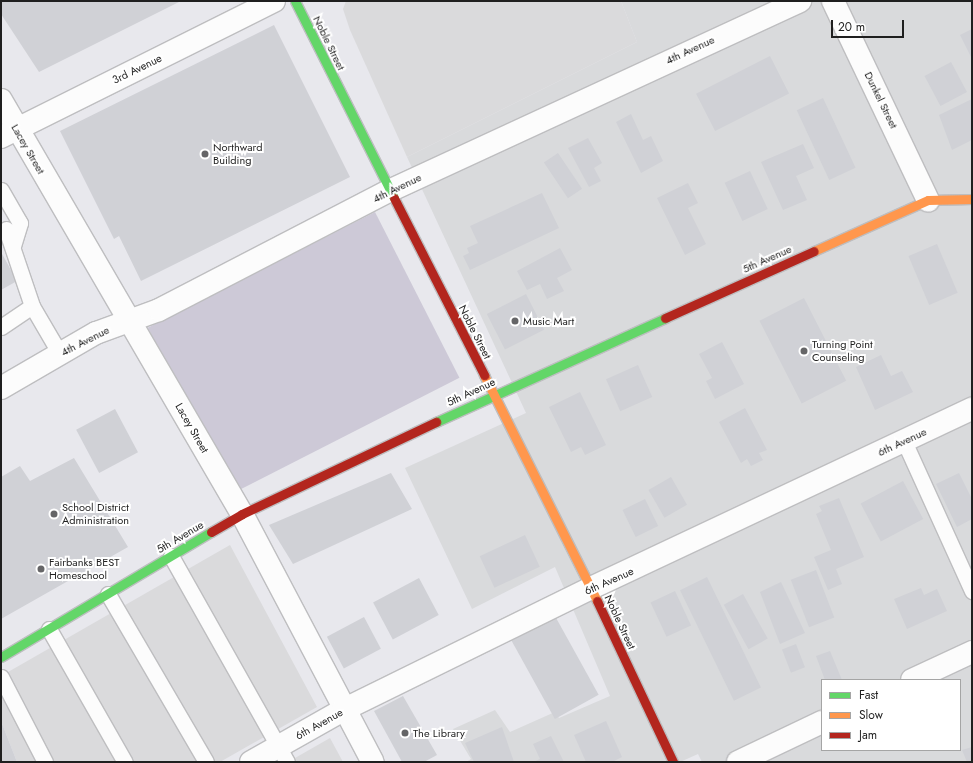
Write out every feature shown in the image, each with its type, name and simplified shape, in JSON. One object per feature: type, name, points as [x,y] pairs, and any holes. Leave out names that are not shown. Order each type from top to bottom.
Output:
[{"type":"street","name":"3rd Avenue","points":[[9,133],[274,1]]},
{"type":"street","name":"Noble Street","points":[[295,1],[591,588],[674,762]]},
{"type":"street","name":"4th Avenue","points":[[1,388],[96,333],[159,310],[390,191],[800,1]]},
{"type":"street","name":"Dunkel Street","points":[[833,1],[928,200]]},
{"type":"street","name":"Lacey Street","points":[[1,100],[9,133],[129,321],[242,514],[343,710],[373,762]]},
{"type":"street","name":"5th Avenue","points":[[1,657],[242,514],[494,395],[928,200],[972,199]]},
{"type":"street","name":"6th Avenue","points":[[251,762],[283,754],[343,710],[591,588],[972,409]]},
{"type":"street","points":[[914,679],[972,652]]},
{"type":"street","points":[[738,762],[821,722]]},
{"type":"lane","points":[[1,190],[20,223],[13,246]]},
{"type":"lane","points":[[6,229],[32,306],[60,354]]},
{"type":"lane","points":[[1,327],[32,306]]},
{"type":"lane","points":[[904,441],[972,591]]},
{"type":"lane","points":[[171,556],[283,754]]},
{"type":"lane","points":[[108,594],[206,762]]},
{"type":"lane","points":[[49,628],[126,762]]},
{"type":"lane","points":[[1,676],[45,762]]},
{"type":"shaded area","points":[[346,1],[621,1],[637,42],[407,157],[350,30],[343,9]]},
{"type":"shaded area","points":[[621,1],[972,1],[972,762],[702,762],[698,754],[680,762],[466,762],[471,759],[453,729],[495,710],[510,732],[555,712],[559,718],[610,696],[555,567],[472,609],[405,468],[526,413],[407,157],[637,42]]},
{"type":"shaded area","points":[[375,212],[459,378],[232,493],[148,328]]},
{"type":"shaded area","points":[[230,545],[317,707],[220,762],[17,762],[1,721],[1,676]]},
{"type":"shaded area","points":[[330,738],[343,762],[288,762]]},
{"type":"building","points":[[1,1],[181,1],[39,72],[1,14]]},
{"type":"building","name":"Northward Building","points":[[274,25],[350,177],[141,281],[119,236],[114,239],[60,131]]},
{"type":"building","points":[[972,29],[972,59],[960,35]]},
{"type":"building","points":[[770,56],[789,93],[715,131],[696,94]]},
{"type":"building","points":[[951,62],[967,92],[940,106],[925,76]]},
{"type":"building","points":[[823,98],[856,168],[829,180],[797,110]]},
{"type":"building","points":[[972,99],[972,140],[952,150],[939,115]]},
{"type":"building","points":[[631,114],[643,140],[651,136],[663,161],[641,173],[616,122]]},
{"type":"building","points":[[588,138],[602,163],[594,168],[601,181],[589,187],[568,148]]},
{"type":"building","points":[[803,144],[814,168],[796,176],[807,200],[783,210],[761,162]]},
{"type":"building","points":[[558,153],[582,189],[568,198],[544,163]]},
{"type":"building","points":[[750,171],[768,209],[742,221],[725,183]]},
{"type":"building","points":[[688,183],[698,203],[688,208],[706,244],[685,255],[657,198]]},
{"type":"building","points":[[542,193],[559,228],[470,270],[463,256],[469,253],[467,248],[478,243],[470,226]]},
{"type":"building","points":[[937,244],[958,293],[929,305],[908,256]]},
{"type":"building","points":[[560,248],[572,270],[557,278],[564,291],[547,299],[540,284],[527,290],[517,271]]},
{"type":"building","points":[[1,252],[17,281],[1,290]]},
{"type":"building","name":"Music Mart","points":[[526,294],[544,330],[505,350],[487,314]]},
{"type":"building","name":"Turning Point Counseling","points":[[804,298],[846,381],[802,404],[759,321]]},
{"type":"building","points":[[722,342],[744,384],[715,399],[706,381],[712,378],[699,354]]},
{"type":"building","points":[[881,355],[891,376],[902,371],[913,392],[875,410],[856,367]]},
{"type":"building","points":[[638,365],[652,397],[620,411],[606,379]]},
{"type":"building","points":[[580,392],[606,445],[585,455],[581,447],[571,452],[549,407]]},
{"type":"building","points":[[745,408],[767,450],[759,453],[763,460],[751,466],[747,459],[741,463],[719,422]]},
{"type":"building","points":[[115,409],[138,452],[99,473],[76,430]]},
{"type":"building","name":"School District Administration","points":[[74,458],[128,547],[1,619],[1,477],[20,466],[30,481]]},
{"type":"building","points":[[391,473],[412,509],[293,564],[269,525]]},
{"type":"building","points":[[959,473],[972,499],[972,519],[957,527],[936,484]]},
{"type":"building","points":[[671,477],[687,505],[664,518],[648,490]]},
{"type":"building","points":[[903,481],[923,519],[881,542],[861,504]]},
{"type":"building","points":[[839,498],[864,557],[836,569],[842,584],[828,590],[814,557],[831,550],[816,514],[822,511],[819,506]]},
{"type":"building","points":[[645,499],[658,526],[636,537],[623,510]]},
{"type":"building","points":[[525,535],[540,567],[494,588],[480,556]]},
{"type":"building","points":[[816,570],[834,618],[809,627],[791,580]]},
{"type":"building","points":[[707,577],[761,688],[734,701],[680,590]]},
{"type":"building","points":[[419,578],[439,615],[393,639],[373,602]]},
{"type":"building","points":[[781,582],[805,633],[780,644],[760,592]]},
{"type":"building","points":[[921,588],[924,595],[937,589],[947,611],[907,629],[894,599]]},
{"type":"building","points":[[675,591],[691,625],[667,637],[651,602]]},
{"type":"building","points":[[743,594],[768,639],[748,649],[724,605]]},
{"type":"building","points":[[555,616],[599,695],[555,719],[511,640]]},
{"type":"building","points":[[364,617],[381,649],[344,669],[327,637]]},
{"type":"building","points":[[796,644],[805,667],[791,673],[782,649]]},
{"type":"building","points":[[830,651],[842,679],[825,679],[816,656]]},
{"type":"building","name":"The Library","points":[[403,696],[437,755],[424,762],[402,762],[374,711]]},
{"type":"building","points":[[1,721],[17,762],[1,762]]},
{"type":"building","points":[[606,721],[622,757],[612,762],[586,762],[574,735]]},
{"type":"building","points":[[502,727],[514,762],[474,762],[465,743]]},
{"type":"building","points":[[551,736],[564,762],[533,762],[540,759],[533,744]]},
{"type":"building","points":[[972,747],[972,762],[967,762],[962,750]]},
{"type":"traffic: fast","points":[[295,1],[394,198]]},
{"type":"traffic: fast","points":[[436,422],[665,318]]},
{"type":"traffic: fast","points":[[1,657],[211,532]]},
{"type":"traffic: slow","points":[[814,251],[928,200],[972,199]]},
{"type":"traffic: slow","points":[[484,375],[597,601]]},
{"type":"traffic: jam","points":[[394,198],[484,375]]},
{"type":"traffic: jam","points":[[665,318],[814,251]]},
{"type":"traffic: jam","points":[[211,532],[242,514],[436,422]]},
{"type":"traffic: jam","points":[[597,601],[673,762]]},
{"type":"place","name":"Northward Building","points":[[205,154]]},
{"type":"place","name":"Music Mart","points":[[515,321]]},
{"type":"place","name":"Turning Point Counseling","points":[[804,351]]},
{"type":"place","name":"School District Administration","points":[[54,514]]},
{"type":"place","name":"Fairbanks BEST Homeschool","points":[[41,569]]},
{"type":"place","name":"The Library","points":[[405,733]]}]
